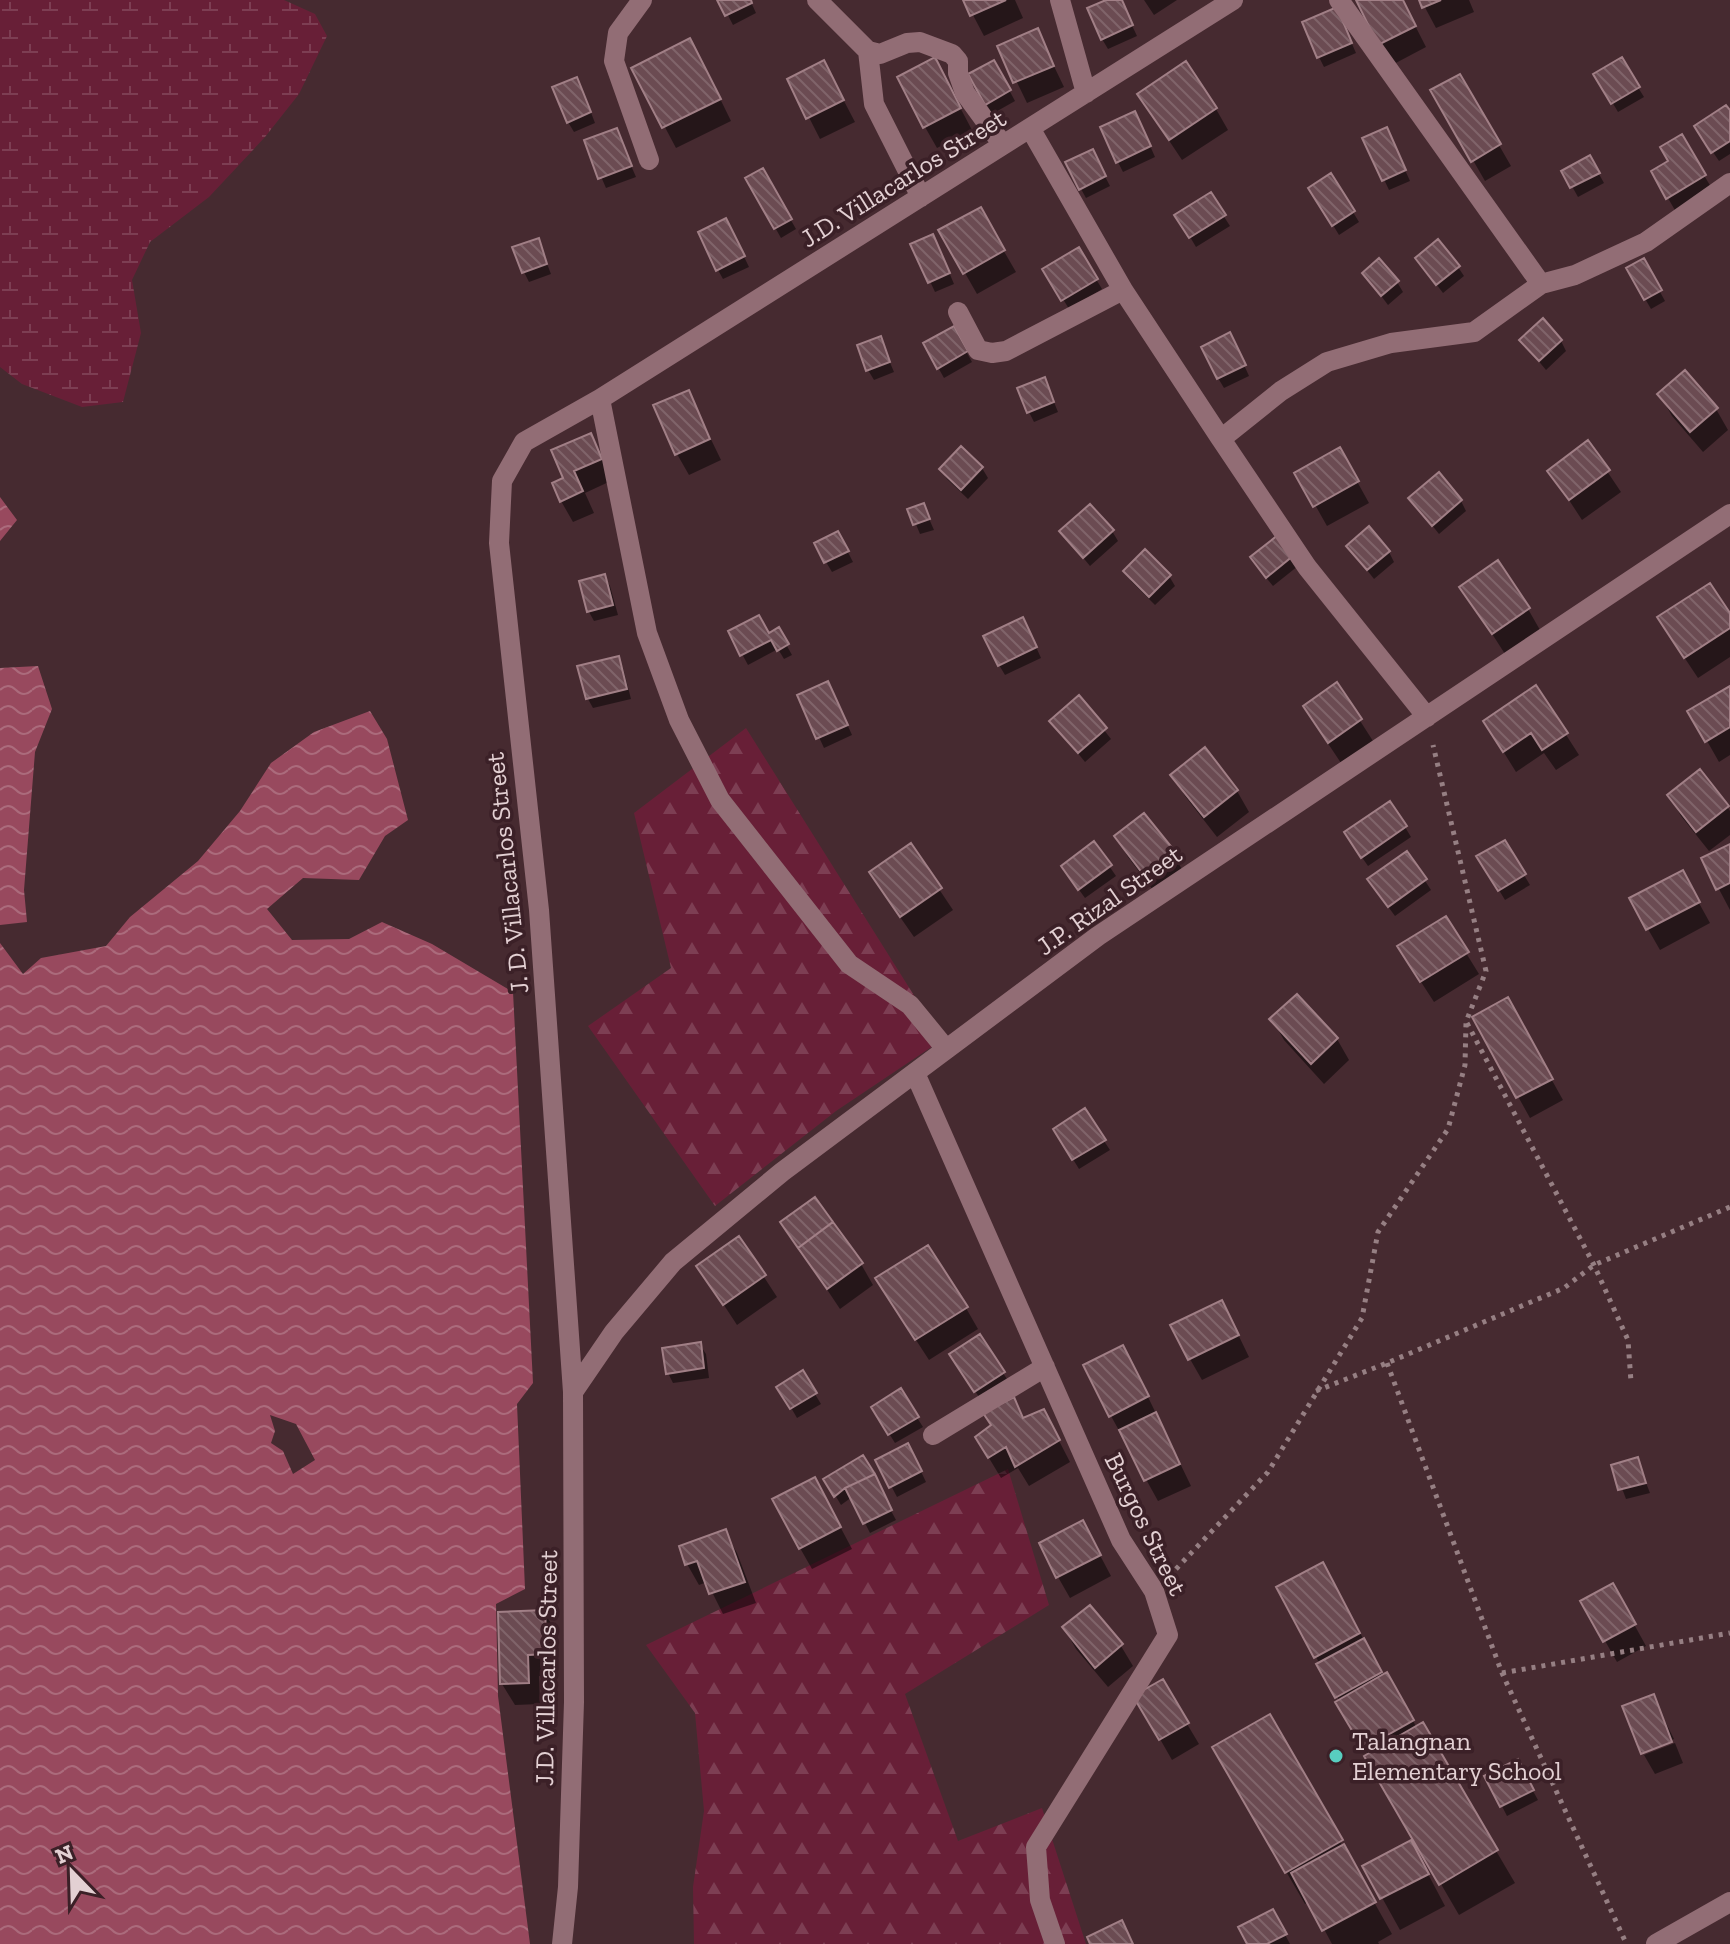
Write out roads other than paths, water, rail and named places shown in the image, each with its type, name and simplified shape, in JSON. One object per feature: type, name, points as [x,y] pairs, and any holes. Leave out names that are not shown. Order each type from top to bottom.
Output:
[{"type":"street","points":[[642,0],[618,33],[614,61],[649,160]]},
{"type":"street","points":[[817,0],[868,51],[880,54],[907,43],[920,42],[952,54],[958,61],[958,73],[965,93],[1003,145]]},
{"type":"street","points":[[1060,0],[1086,93]]},
{"type":"street","name":"J.D. Villacarlos Street","points":[[600,399],[1233,0]]},
{"type":"street","points":[[1339,0],[1541,284]]},
{"type":"street","points":[[868,51],[874,104],[921,197]]},
{"type":"street","points":[[1030,128],[1123,290],[1307,567],[1427,717]]},
{"type":"street","points":[[1221,439],[1281,391],[1327,362],[1391,343],[1474,332],[1541,284],[1575,275],[1646,242],[1730,183]]},
{"type":"street","points":[[958,312],[978,350],[992,353],[1021,344],[1123,290]]},
{"type":"street","points":[[600,399],[647,633],[679,720],[720,800],[849,964],[910,1005],[946,1049]]},
{"type":"street","name":"J. D. Villacarlos Street","points":[[573,1392],[539,910],[499,543],[502,481],[524,442],[600,399]]},
{"type":"street","name":"J.P. Rizal Street","points":[[573,1392],[614,1332],[673,1262],[782,1172],[1098,936],[1730,514]]},
{"type":"street","name":"Burgos Street","points":[[915,1073],[1121,1540],[1154,1591],[1168,1635],[1036,1847],[1040,1900],[1055,1944]]},
{"type":"street","points":[[933,1435],[1045,1367]]},
{"type":"street","name":"J.D. Villacarlos Street","points":[[562,1944],[568,1887],[574,1702],[573,1392]]},
{"type":"street","points":[[1656,1944],[1730,1902]]},
{"type":"water","points":[[0,497],[17,520],[0,541]]},
{"type":"water","points":[[38,666],[52,709],[35,752],[24,890],[27,922],[0,925],[0,668]]},
{"type":"water","points":[[370,711],[387,739],[408,820],[385,836],[359,880],[303,878],[267,909],[292,940],[349,939],[382,922],[432,944],[513,992],[533,1383],[517,1404],[525,1589],[496,1604],[498,1696],[530,1944],[0,1944],[0,943],[23,974],[41,958],[106,946],[130,917],[198,861],[240,811],[271,763],[314,732]],"holes":[[[270,1415],[296,1424],[315,1460],[293,1474],[283,1451],[271,1443],[275,1431]]]},
{"type":"place","name":"Talangnan Elementary School","points":[[1336,1756]]}]
